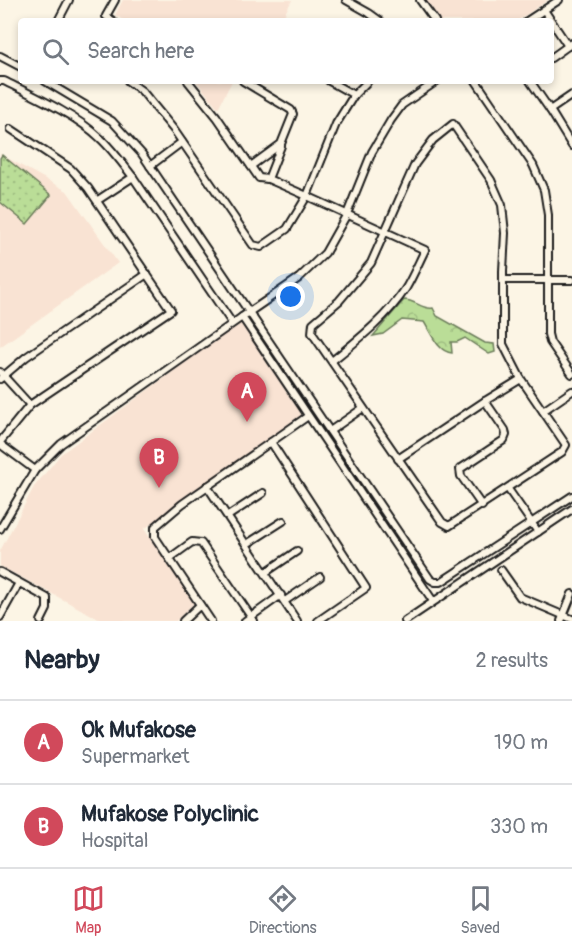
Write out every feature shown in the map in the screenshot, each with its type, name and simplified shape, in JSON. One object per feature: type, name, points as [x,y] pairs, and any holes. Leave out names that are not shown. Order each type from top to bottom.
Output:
[{"type":"street","points":[[60,18],[69,0]]},
{"type":"street","points":[[106,18],[115,0]]},
{"type":"street","points":[[346,0],[376,18]]},
{"type":"street","points":[[420,0],[433,18]]},
{"type":"street","points":[[532,18],[559,0]]},
{"type":"street","points":[[544,10],[550,18]]},
{"type":"street","points":[[554,23],[570,44],[554,56]]},
{"type":"street","points":[[0,56],[18,65]]},
{"type":"street","points":[[0,81],[46,102],[98,136],[115,153],[232,323]]},
{"type":"street","points":[[50,84],[112,121],[150,165],[430,579],[441,582],[572,496]]},
{"type":"street","points":[[132,84],[142,91],[182,142],[253,245],[261,247],[286,229],[307,196],[336,124],[354,95],[365,84]]},
{"type":"street","points":[[190,84],[217,117],[259,178],[268,179],[425,250],[406,287],[396,300],[367,333],[332,361]]},
{"type":"street","points":[[248,84],[293,112],[268,179]]},
{"type":"street","points":[[334,84],[354,95]]},
{"type":"street","points":[[0,529],[35,470],[61,444],[313,266],[325,253],[347,214],[372,152],[391,120],[402,105],[433,84]]},
{"type":"street","points":[[478,84],[540,178],[548,214],[548,338],[572,374]]},
{"type":"street","points":[[532,84],[572,146]]},
{"type":"street","points":[[550,110],[572,95]]},
{"type":"street","points":[[453,124],[490,180],[502,205],[505,232],[503,280],[503,344],[521,379],[566,442],[565,448],[452,525],[444,524],[312,333],[313,323],[339,301],[371,264],[415,164],[433,140],[453,124]]},
{"type":"street","points":[[11,129],[71,169],[98,200],[170,305],[170,312],[30,405],[0,443],[35,470]]},
{"type":"street","points":[[150,165],[182,142]]},
{"type":"street","points":[[251,166],[281,144]]},
{"type":"street","points":[[98,200],[133,177]]},
{"type":"street","points":[[30,405],[1,375],[147,274]]},
{"type":"street","points":[[503,280],[572,280]]},
{"type":"street","points":[[242,317],[433,602]]},
{"type":"street","points":[[398,459],[521,379]]},
{"type":"street","points":[[543,411],[572,391]]},
{"type":"street","points":[[482,506],[460,472],[462,467],[504,440],[506,435],[485,401]]},
{"type":"street","points":[[330,431],[363,408]]},
{"type":"street","points":[[211,621],[154,534],[155,527],[207,486],[308,416]]},
{"type":"street","points":[[271,442],[365,585],[364,590],[318,621]]},
{"type":"street","points":[[207,486],[297,621]]},
{"type":"street","points":[[508,489],[538,532]]},
{"type":"street","points":[[228,516],[263,493]]},
{"type":"street","points":[[405,621],[572,509]]},
{"type":"street","points":[[247,544],[283,521]]},
{"type":"street","points":[[170,558],[192,542],[201,543],[250,620],[320,577]]},
{"type":"street","points":[[266,572],[297,552]]},
{"type":"street","points":[[501,570],[520,597],[562,618],[572,619]]},
{"type":"street","points":[[0,572],[47,598],[47,609],[41,621]]},
{"type":"street","points":[[0,617],[19,583]]},
{"type":"street","points":[[562,618],[572,594]]},
{"type":"street","points":[[183,621],[200,605]]},
{"type":"shaded area","points":[[123,0],[292,0],[283,18],[120,18],[115,15]]},
{"type":"shaded area","points":[[425,0],[548,0],[521,18],[438,18]]},
{"type":"shaded area","points":[[198,84],[230,84],[218,108]]},
{"type":"shaded area","points":[[0,154],[67,191],[118,263],[0,347]]},
{"type":"shaded area","points":[[240,322],[303,417],[144,529],[195,602],[176,621],[103,621],[0,566],[0,551],[34,487],[61,454]]},
{"type":"green space","points":[[2,155],[51,195],[27,224],[0,202],[0,158]]},
{"type":"green space","points":[[404,300],[426,308],[433,308],[437,316],[485,343],[494,344],[495,352],[489,354],[465,338],[451,342],[452,353],[447,352],[435,341],[424,322],[402,320],[383,334],[373,336]]},
{"type":"place","name":"Ok Mufakose","points":[[247,422]]},
{"type":"place","name":"Mufakose Polyclinic","points":[[159,488]]}]
